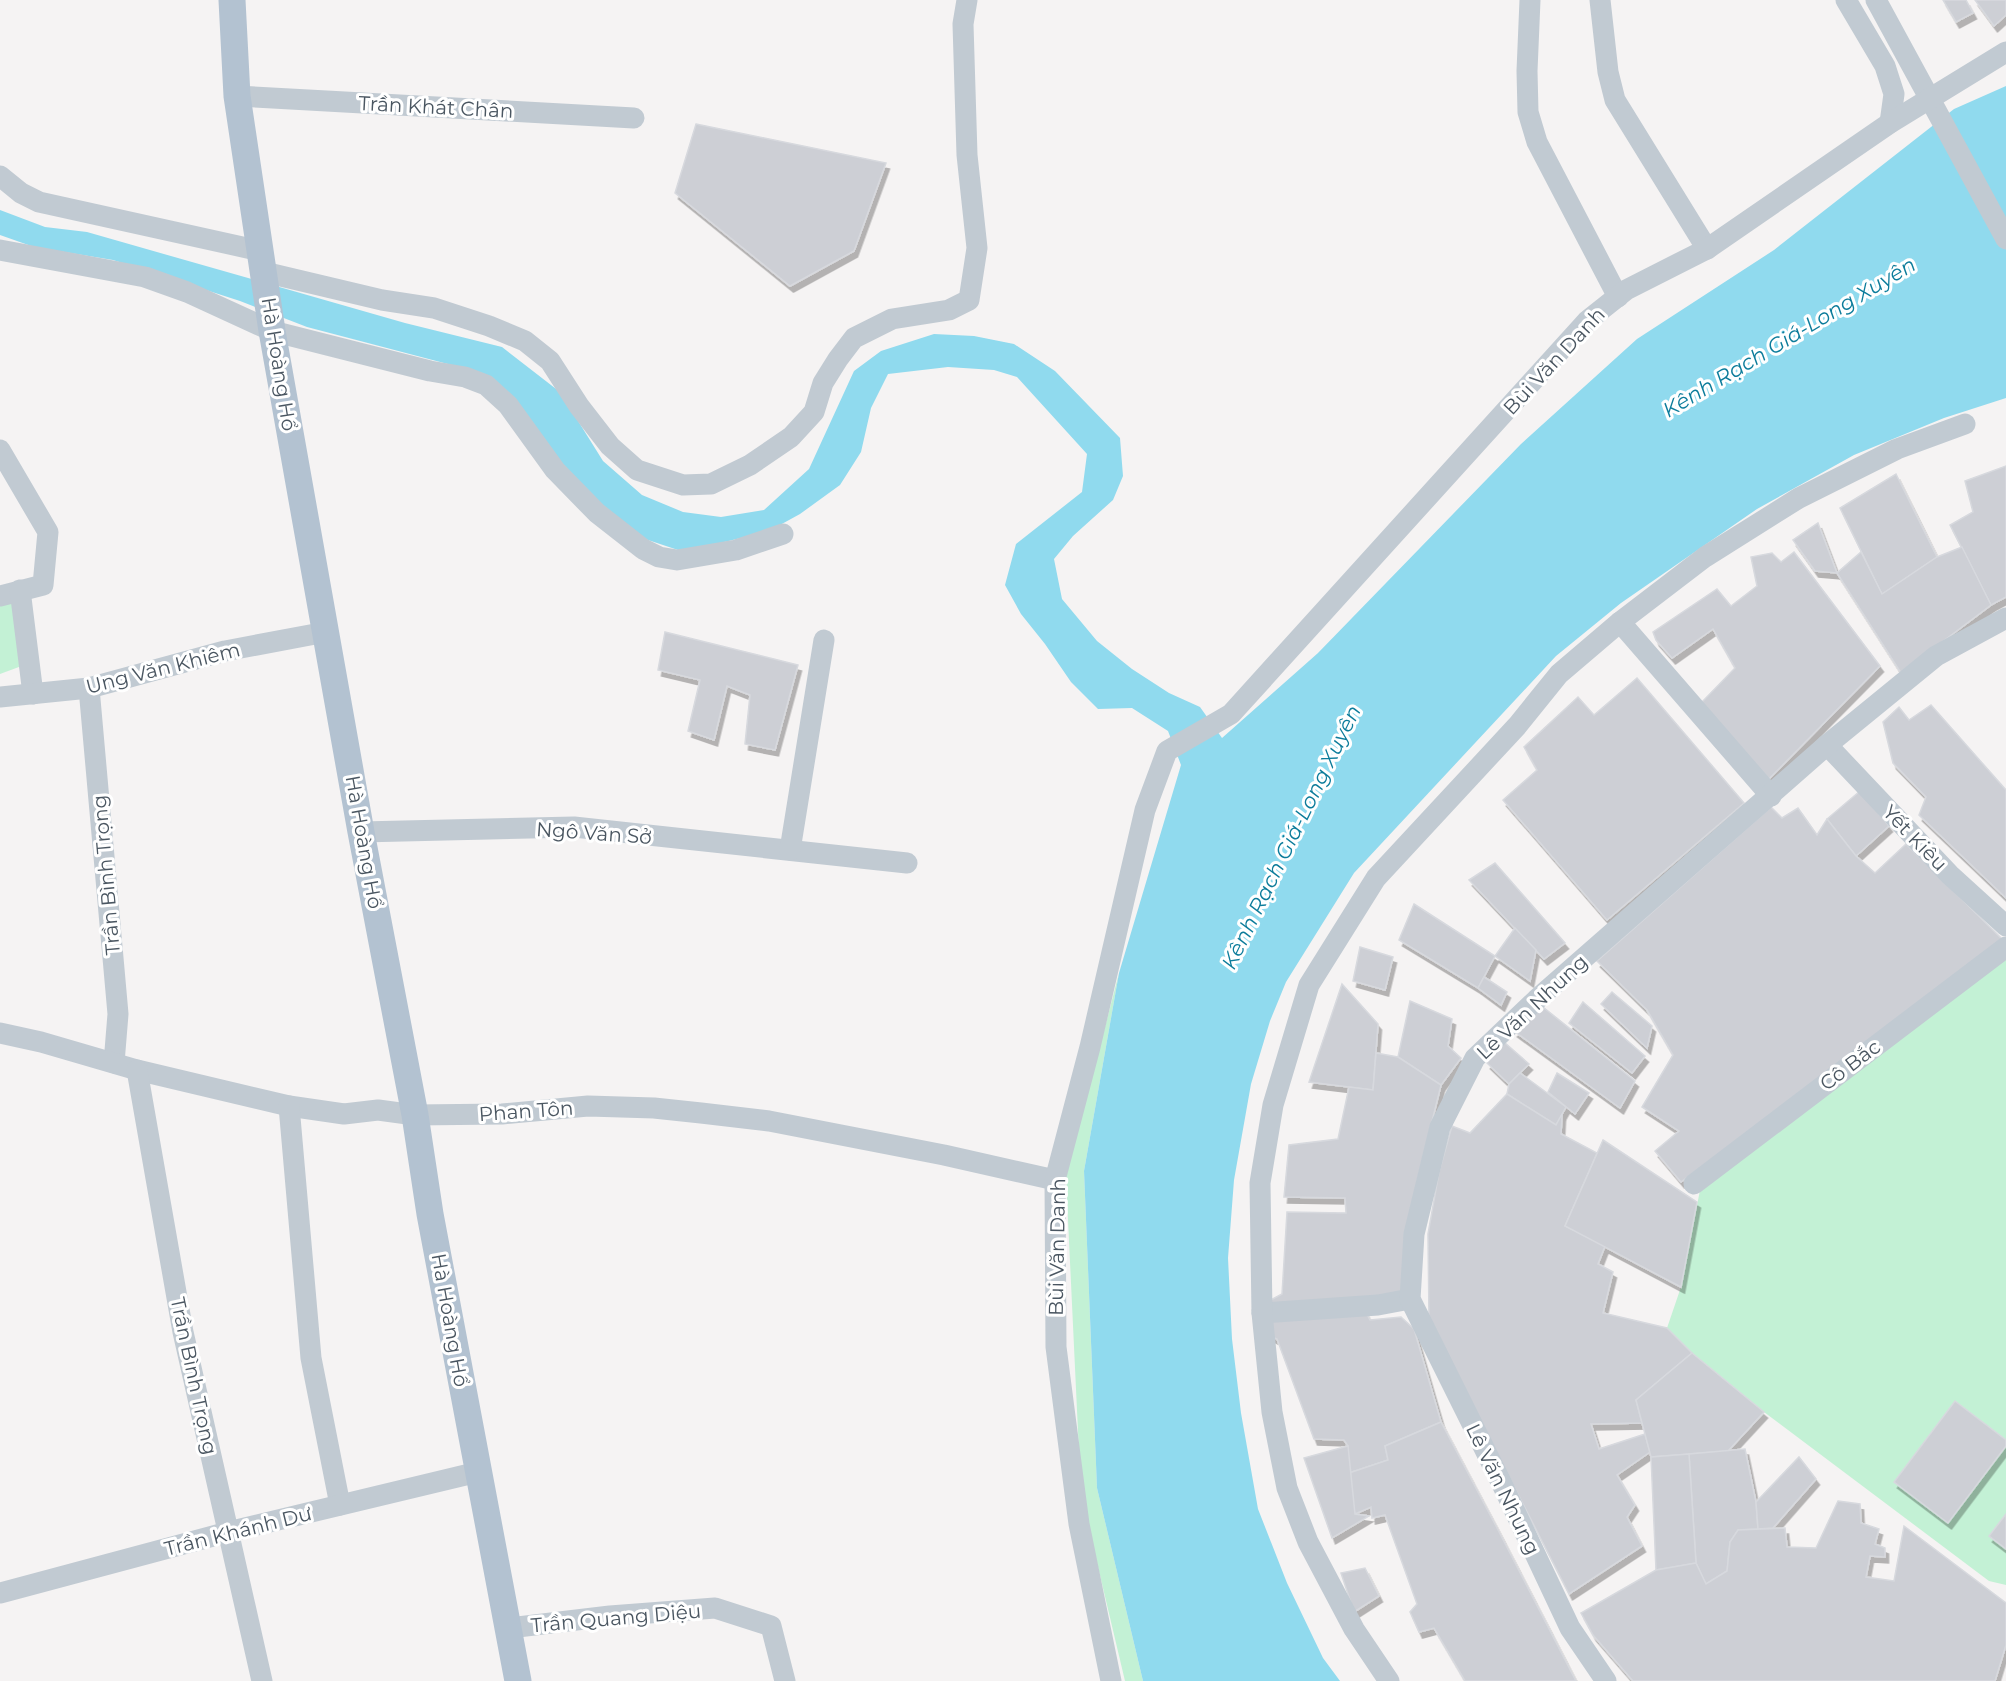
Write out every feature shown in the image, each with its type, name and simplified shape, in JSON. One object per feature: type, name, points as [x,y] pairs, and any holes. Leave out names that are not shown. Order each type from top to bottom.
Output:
[{"type":"main road","name":"Hà Hoàng Hổ","points":[[232,0],[237,96],[272,328],[415,1115],[430,1214],[518,1681]]},
{"type":"street","points":[[0,176],[21,193],[39,201],[382,300],[434,308],[489,326],[525,341],[550,361],[579,406],[610,446],[637,470],[683,485],[711,484],[750,465],[791,437],[814,412],[824,383],[854,338],[892,319],[949,310],[969,300],[977,248],[967,155],[963,24],[967,0]]},
{"type":"street","points":[[1530,0],[1528,112],[1537,142],[1622,293]]},
{"type":"street","points":[[1600,0],[1608,72],[1615,100],[1703,251]]},
{"type":"street","points":[[1846,0],[1885,66],[1894,94],[1890,123]]},
{"type":"street","points":[[1876,0],[2006,239]]},
{"type":"street","name":"Bùi Văn Danh","points":[[1111,1681],[1079,1524],[1056,1347],[1055,1180],[1090,1047],[1144,810],[1167,752],[1231,714],[1587,321],[1622,293],[1703,251],[1890,123],[2006,52]]},
{"type":"street","name":"Trần Khát Chân","points":[[237,96],[634,118]]},
{"type":"street","points":[[0,250],[145,276],[272,328],[430,371],[473,379],[486,385],[508,405],[555,470],[597,513],[643,549],[659,557],[676,560],[726,552],[783,534]]},
{"type":"street","points":[[1389,1681],[1354,1629],[1308,1542],[1287,1488],[1272,1412],[1262,1313],[1260,1183],[1273,1105],[1309,985],[1376,878],[1517,726],[1559,674],[1620,622],[1705,557],[1799,498],[1897,449],[1965,424]]},
{"type":"street","points":[[0,450],[48,532],[43,585],[10,593],[33,694]]},
{"type":"street","name":"Lê Văn Nhung","points":[[1606,1681],[1570,1628],[1503,1486],[1410,1299],[1414,1234],[1440,1127],[1475,1058],[1536,1000],[1827,746],[1936,656],[2006,618]]},
{"type":"street","points":[[1620,622],[1771,796]]},
{"type":"street","name":"Ung Văn Khiêm","points":[[0,698],[90,688],[225,651],[326,632]]},
{"type":"street","points":[[790,850],[824,640]]},
{"type":"street","name":"Trần Bình Trọng","points":[[90,688],[118,1014],[114,1063]]},
{"type":"street","name":"Yết Kiêu","points":[[1827,746],[1950,875],[2006,926]]},
{"type":"street","name":"Ngô Văn Sở","points":[[362,832],[574,827],[907,863]]},
{"type":"street","name":"Cô Bắc","points":[[1694,1184],[2006,947]]},
{"type":"street","name":"Phan Tôn","points":[[0,1033],[41,1042],[137,1070],[289,1106],[344,1114],[378,1110],[415,1115],[502,1114],[588,1106],[654,1108],[769,1121],[944,1155],[1055,1180]]},
{"type":"street","name":"Trần Bình Trọng","points":[[137,1070],[183,1332],[261,1681]]},
{"type":"street","points":[[289,1106],[311,1358],[340,1505]]},
{"type":"street","points":[[1262,1313],[1378,1305],[1410,1299]]},
{"type":"street","name":"Trần Khánh Dư","points":[[0,1593],[228,1532],[478,1472]]},
{"type":"street","name":"Trần Quang Diệu","points":[[509,1628],[610,1616],[715,1608],[771,1626],[784,1681]]},
{"type":"green space","points":[[20,590],[27,664],[0,674],[0,596]]},
{"type":"green space","points":[[2006,953],[2006,1585],[1989,1581],[1764,1412],[1692,1353],[1667,1328],[1681,1287],[1701,1185]]},
{"type":"green space","points":[[1119,973],[1084,1171],[1097,1488],[1143,1681],[1125,1681],[1081,1495],[1066,1177]]},
{"type":"water","name":"Kênh Rạch Giá-Long Xuyên","points":[[2006,86],[2006,398],[1944,418],[1854,455],[1757,509],[1621,603],[1556,656],[1354,873],[1286,982],[1270,1021],[1251,1084],[1234,1180],[1228,1258],[1232,1339],[1241,1413],[1258,1509],[1287,1583],[1323,1658],[1340,1681],[1143,1681],[1097,1488],[1084,1171],[1119,973],[1181,765],[1168,731],[1132,708],[1098,709],[1071,682],[1021,614],[1005,585],[1016,544],[1082,492],[1087,454],[1017,377],[994,370],[948,367],[888,374],[871,408],[861,452],[840,485],[800,514],[769,531],[684,552],[645,539],[603,506],[577,482],[482,373],[307,327],[240,301],[113,260],[34,247],[0,235],[0,210],[45,227],[87,232],[405,323],[502,347],[560,392],[603,461],[642,495],[683,512],[721,517],[764,510],[809,469],[854,371],[881,351],[934,334],[974,336],[1014,344],[1055,371],[1120,438],[1123,476],[1113,500],[1073,536],[1054,559],[1062,599],[1097,641],[1132,669],[1169,693],[1200,707],[1222,738],[1318,653],[1521,444],[1637,339],[1774,250],[1954,109]]},
{"type":"building","points":[[1943,0],[1966,0],[1973,13],[1956,22]]},
{"type":"building","points":[[1975,0],[2006,0],[2006,15],[1994,26]]},
{"type":"building","points":[[696,124],[886,163],[854,251],[790,286],[675,193]]},
{"type":"building","points":[[2006,466],[2006,597],[1991,605],[1950,525],[1973,512],[1965,481]]},
{"type":"building","points":[[1896,474],[1937,557],[1882,594],[1840,508]]},
{"type":"building","points":[[1818,523],[1837,573],[1815,571],[1793,540]]},
{"type":"building","points":[[1962,547],[1991,605],[1901,673],[1837,573],[1861,552],[1882,594],[1937,557]]},
{"type":"building","points":[[1794,552],[1880,666],[1768,780],[1701,703],[1735,668],[1713,629],[1672,658],[1656,640],[1653,632],[1717,589],[1731,606],[1757,586],[1751,557],[1772,553],[1781,562]]},
{"type":"building","points":[[665,632],[798,665],[775,750],[745,744],[750,695],[727,686],[714,740],[688,731],[700,680],[658,670]]},
{"type":"building","points":[[1637,678],[1744,803],[1607,920],[1503,800],[1537,770],[1524,747],[1578,697],[1594,715]]},
{"type":"building","points":[[1931,705],[2006,790],[2006,898],[1919,815],[1926,797],[1893,763],[1883,722],[1899,707],[1909,720]]},
{"type":"building","points":[[1860,791],[1889,826],[1856,856],[1827,819]]},
{"type":"building","points":[[1771,807],[1782,818],[1798,808],[1817,835],[1827,819],[1856,856],[1875,873],[1906,844],[2004,941],[1681,1182],[1655,1151],[1679,1131],[1642,1107],[1673,1055],[1647,1010],[1597,961]]},
{"type":"building","points":[[1495,863],[1565,943],[1544,959],[1469,880]]},
{"type":"building","points":[[1414,904],[1495,956],[1478,988],[1399,940]]},
{"type":"building","points":[[1515,928],[1536,950],[1530,981],[1495,956]]},
{"type":"building","points":[[1360,947],[1393,957],[1385,990],[1353,981]]},
{"type":"building","points":[[1484,977],[1507,992],[1501,1005],[1478,988]]},
{"type":"building","points":[[1342,984],[1378,1024],[1373,1090],[1309,1082]]},
{"type":"building","points":[[1612,992],[1652,1026],[1647,1048],[1601,1004]]},
{"type":"building","points":[[1410,1001],[1452,1019],[1448,1046],[1461,1058],[1441,1085],[1398,1057]]},
{"type":"building","points":[[1583,1002],[1645,1056],[1632,1073],[1569,1023]]},
{"type":"building","points":[[1543,1007],[1635,1081],[1620,1108],[1514,1031]]},
{"type":"building","points":[[1504,1042],[1529,1064],[1509,1084],[1487,1063]]},
{"type":"building","points":[[1376,1053],[1398,1057],[1441,1085],[1417,1182],[1401,1294],[1360,1301],[1370,1320],[1401,1317],[1414,1329],[1441,1422],[1385,1446],[1388,1460],[1346,1474],[1348,1446],[1344,1440],[1314,1439],[1277,1339],[1261,1332],[1252,1310],[1282,1294],[1287,1212],[1346,1213],[1345,1198],[1284,1197],[1289,1145],[1338,1139],[1349,1087],[1373,1090]]},
{"type":"building","points":[[1520,1073],[1566,1107],[1556,1125],[1507,1094],[1509,1084]]},
{"type":"building","points":[[1557,1073],[1589,1093],[1575,1114],[1548,1092]]},
{"type":"building","points":[[1507,1094],[1556,1125],[1562,1114],[1561,1134],[1597,1153],[1565,1226],[1605,1246],[1598,1264],[1613,1272],[1603,1313],[1667,1328],[1692,1353],[1636,1400],[1642,1423],[1591,1424],[1599,1449],[1645,1434],[1650,1452],[1617,1475],[1635,1505],[1627,1517],[1642,1546],[1569,1594],[1429,1320],[1428,1234],[1439,1172],[1452,1126],[1470,1133]]},
{"type":"building","points":[[1603,1140],[1697,1202],[1681,1287],[1565,1226]]},
{"type":"building","points":[[1692,1353],[1764,1412],[1728,1451],[1651,1457],[1636,1400]]},
{"type":"building","points":[[1955,1401],[2006,1440],[2006,1446],[1948,1523],[1894,1482]]},
{"type":"building","points":[[1441,1422],[1576,1681],[1465,1681],[1434,1628],[1419,1632],[1410,1612],[1417,1604],[1385,1515],[1372,1518],[1371,1507],[1355,1514],[1346,1474],[1388,1460],[1385,1446]]},
{"type":"building","points":[[1348,1446],[1355,1514],[1369,1516],[1332,1538],[1304,1458]]},
{"type":"building","points":[[1745,1449],[1756,1502],[1758,1529],[1738,1530],[1730,1542],[1727,1571],[1706,1584],[1696,1563],[1689,1454]]},
{"type":"building","points":[[1689,1454],[1696,1563],[1656,1570],[1651,1457]]},
{"type":"building","points":[[1799,1457],[1816,1479],[1773,1528],[1758,1529],[1756,1502]]},
{"type":"building","points":[[1838,1501],[1860,1504],[1861,1523],[1879,1529],[1875,1544],[1885,1548],[1885,1557],[1870,1556],[1866,1577],[1894,1581],[1904,1526],[2006,1603],[2006,1645],[1995,1681],[1633,1681],[1593,1635],[1581,1613],[1656,1570],[1696,1563],[1706,1584],[1727,1571],[1730,1542],[1738,1530],[1785,1528],[1787,1547],[1816,1548]]},
{"type":"building","points":[[2006,1514],[2006,1549],[1989,1536]]},
{"type":"building","points":[[1365,1568],[1379,1596],[1354,1612],[1341,1573]]}]
